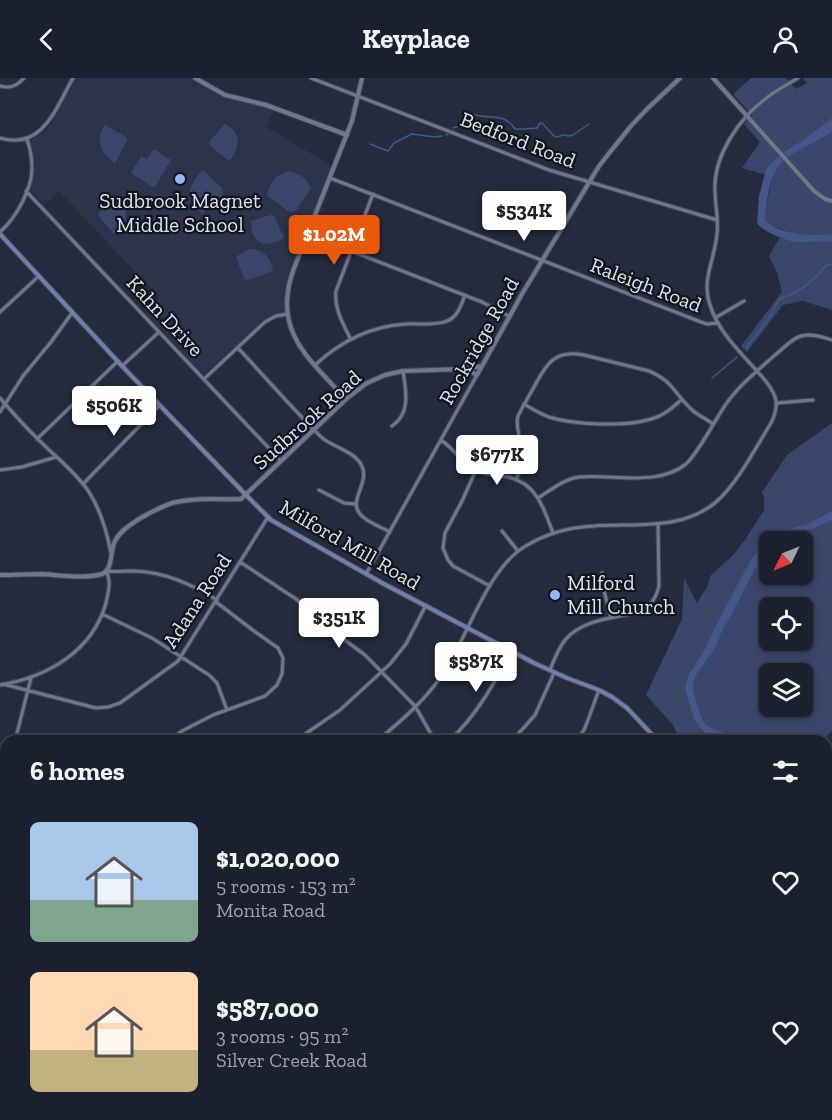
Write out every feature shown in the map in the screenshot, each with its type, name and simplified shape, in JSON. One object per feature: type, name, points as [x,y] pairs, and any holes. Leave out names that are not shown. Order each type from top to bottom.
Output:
[{"type":"main road","name":"Milford Mill Road","points":[[0,233],[118,362],[268,518],[366,574],[511,651],[552,672],[612,697],[627,708],[652,735]]},
{"type":"street","points":[[0,86],[12,87],[24,78]]},
{"type":"street","points":[[0,138],[13,141],[27,139],[36,134],[45,126],[72,78]]},
{"type":"street","points":[[195,78],[225,95],[266,105],[347,135]]},
{"type":"street","name":"Bedford Road","points":[[311,78],[549,170],[717,220]]},
{"type":"street","points":[[346,399],[298,344],[290,325],[287,302],[290,281],[347,135],[362,78]]},
{"type":"street","name":"Rockridge Road","points":[[366,574],[509,316],[589,182],[630,127],[680,78]]},
{"type":"street","points":[[713,78],[814,191],[832,201]]},
{"type":"street","points":[[384,735],[415,706],[444,672],[490,586],[503,566],[518,551],[553,533],[580,527],[671,522],[690,518],[700,513],[718,500],[732,484],[771,423],[777,403],[772,389],[718,323],[708,299],[707,281],[716,244],[715,184],[718,164],[728,142],[747,117],[762,101],[798,78]]},
{"type":"street","points":[[0,233],[16,214],[30,180],[32,166],[27,139]]},
{"type":"street","name":"Raleigh Road","points":[[330,177],[701,322],[718,323]]},
{"type":"street","name":"Kahn Drive","points":[[26,190],[281,461]]},
{"type":"street","points":[[351,339],[339,316],[335,297],[373,194]]},
{"type":"street","points":[[351,251],[490,305],[509,316]]},
{"type":"street","points":[[0,312],[39,276]]},
{"type":"street","points":[[315,365],[333,350],[368,332],[388,326],[446,322],[457,314],[465,295]]},
{"type":"street","points":[[715,318],[744,301]]},
{"type":"street","points":[[0,412],[23,376],[72,312]]},
{"type":"street","points":[[204,379],[268,320],[276,316],[288,315]]},
{"type":"street","points":[[122,366],[159,332]]},
{"type":"street","points":[[538,498],[565,481],[578,477],[636,478],[677,470],[689,461],[730,398],[757,371],[797,338],[812,335],[832,340]]},
{"type":"street","points":[[238,348],[322,438],[355,457],[361,464],[364,477],[356,504],[358,512],[364,518],[390,532]]},
{"type":"street","points":[[516,480],[522,459],[517,420],[546,366],[554,358],[568,354],[584,355],[649,371],[663,378],[694,411],[713,423]]},
{"type":"street","points":[[38,439],[118,362]]},
{"type":"street","name":"Sudbrook Road","points":[[246,495],[346,399],[375,379],[403,371],[464,369],[482,366]]},
{"type":"street","name":"Sudbrook Road","points":[[464,369],[477,375]]},
{"type":"street","points":[[392,426],[401,417],[405,407],[403,371]]},
{"type":"street","points":[[0,398],[83,484],[99,512],[111,553]]},
{"type":"street","points":[[524,404],[543,415],[605,425],[652,419],[665,413],[682,399]]},
{"type":"street","points":[[777,403],[813,400]]},
{"type":"street","points":[[83,484],[160,405]]},
{"type":"street","points":[[441,440],[476,470],[516,480],[526,485],[538,498],[553,533]]},
{"type":"street","points":[[0,470],[22,467],[57,457]]},
{"type":"street","points":[[476,470],[445,533],[443,548],[453,566],[490,586]]},
{"type":"street","points":[[319,490],[340,502],[356,504]]},
{"type":"street","points":[[106,572],[117,538],[134,523],[155,511],[173,503],[241,498],[246,495]]},
{"type":"street","name":"Adana Road","points":[[1,685],[90,707],[108,707],[125,699],[178,661],[268,518]]},
{"type":"street","points":[[517,735],[535,715],[561,647],[570,636],[586,625],[644,609],[656,597],[660,580],[658,523]]},
{"type":"street","points":[[502,531],[518,551]]},
{"type":"street","points":[[108,537],[117,538]]},
{"type":"street","points":[[240,562],[296,599],[365,655],[415,706],[432,735]]},
{"type":"street","points":[[0,575],[92,575],[136,571],[160,574],[185,582],[216,601],[278,648],[282,653],[284,663],[282,674],[273,689],[259,699],[194,724],[178,735]]},
{"type":"street","points":[[1,685],[31,678],[54,667],[70,656],[86,640],[102,614],[108,593],[109,577],[106,572]]},
{"type":"street","points":[[602,573],[611,618]]},
{"type":"street","points":[[307,734],[346,706],[383,672],[401,652],[426,605]]},
{"type":"street","points":[[102,614],[152,638],[214,679],[227,710]]},
{"type":"street","points":[[455,735],[470,720],[484,699],[511,651]]},
{"type":"street","points":[[17,735],[31,678]]},
{"type":"street","points":[[581,735],[599,690]]},
{"type":"shaded area","name":"Sudbrook Magnet Middle School","points":[[76,78],[192,78],[223,97],[274,110],[266,127],[332,166],[289,272],[284,311],[262,322],[204,374],[145,313],[160,298],[59,191],[44,205],[31,191],[35,166],[31,141],[48,128]]},
{"type":"shaded area","points":[[751,78],[786,78],[796,89],[807,83],[803,78],[832,78],[832,310],[803,301],[783,305],[747,352],[741,346],[782,292],[776,270],[769,256],[784,230],[769,224],[765,219],[772,177],[742,168],[760,142],[744,124],[752,115],[733,94]]},
{"type":"shaded area","points":[[832,118],[832,131],[781,163],[769,188],[765,219],[774,227],[787,232],[832,235],[832,242],[797,242],[769,233],[757,223],[759,196],[766,170],[784,152]]},
{"type":"shaded area","points":[[225,124],[231,128],[238,141],[236,151],[229,161],[210,146],[209,142]]},
{"type":"shaded area","points":[[105,125],[126,137],[127,141],[115,163],[106,155],[101,146],[100,136]]},
{"type":"shaded area","points":[[154,149],[171,160],[154,188],[131,173],[141,156],[147,159]]},
{"type":"shaded area","points":[[203,170],[223,189],[222,196],[202,214],[193,203],[190,192],[194,181]]},
{"type":"shaded area","points":[[288,171],[302,176],[311,188],[296,211],[289,212],[267,195],[274,180]]},
{"type":"shaded area","points":[[114,197],[123,206],[126,215],[123,224],[114,234],[98,214]]},
{"type":"shaded area","points":[[270,215],[274,216],[284,238],[271,243],[261,243],[254,235],[251,221]]},
{"type":"shaded area","points":[[254,249],[267,257],[273,271],[248,280],[244,279],[236,257],[246,250]]},
{"type":"shaded area","points":[[832,423],[832,731],[828,735],[678,735],[673,725],[646,695],[682,619],[684,578],[697,603],[711,575],[734,554],[764,510],[762,494],[787,455]]},
{"type":"shaded area","points":[[832,511],[832,520],[807,531],[783,531],[807,525]]},
{"type":"shaded area","points":[[759,550],[759,563],[723,628],[715,648],[696,675],[693,684],[693,691],[705,724],[725,735],[712,735],[704,732],[694,719],[685,688],[688,676],[704,651],[753,556]]},
{"type":"waterway","points":[[453,128],[464,124],[467,117],[472,114],[501,118],[515,129],[537,128],[542,123],[557,137],[573,135],[589,124]]},
{"type":"waterway","points":[[370,144],[388,151],[394,143],[412,134],[442,136]]},
{"type":"waterway","points":[[746,348],[771,315],[779,299],[799,290],[826,265],[832,264]]},
{"type":"waterway","points":[[712,378],[737,357]]},
{"type":"place","name":"Sudbrook Magnet Middle School","points":[[180,179]]},
{"type":"place","name":"Milford Mill Church","points":[[555,595]]}]
